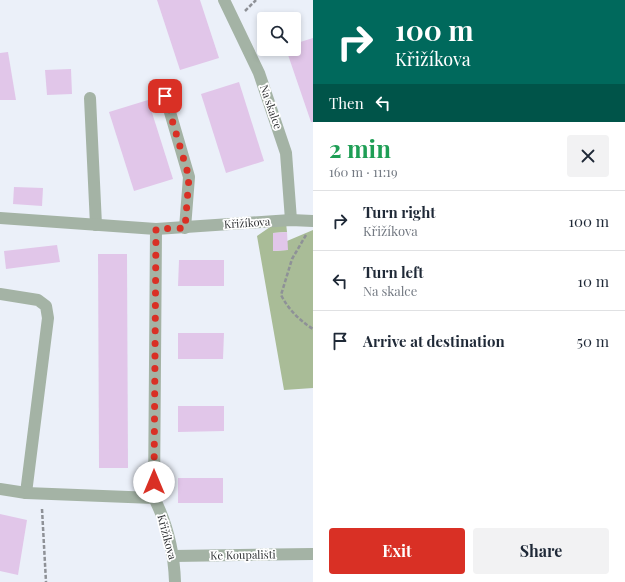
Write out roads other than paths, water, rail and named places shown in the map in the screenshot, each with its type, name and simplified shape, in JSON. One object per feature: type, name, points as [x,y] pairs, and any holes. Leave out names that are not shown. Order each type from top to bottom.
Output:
[{"type":"street","name":"Na skalce","points":[[224,0],[259,73],[286,153],[290,220]]},
{"type":"street","points":[[165,96],[189,177],[185,228]]},
{"type":"street","points":[[90,98],[96,225]]},
{"type":"street","name":"Křižíkova","points":[[0,218],[156,229],[290,220],[311,221]]},
{"type":"street","name":"Křižíkova","points":[[156,229],[154,498],[162,515],[174,556],[175,582]]},
{"type":"street","points":[[0,294],[38,300],[46,306],[48,318],[26,493]]},
{"type":"street","points":[[0,489],[26,493],[154,498]]},
{"type":"street","name":"Ke Koupališti","points":[[174,556],[313,554]]}]
